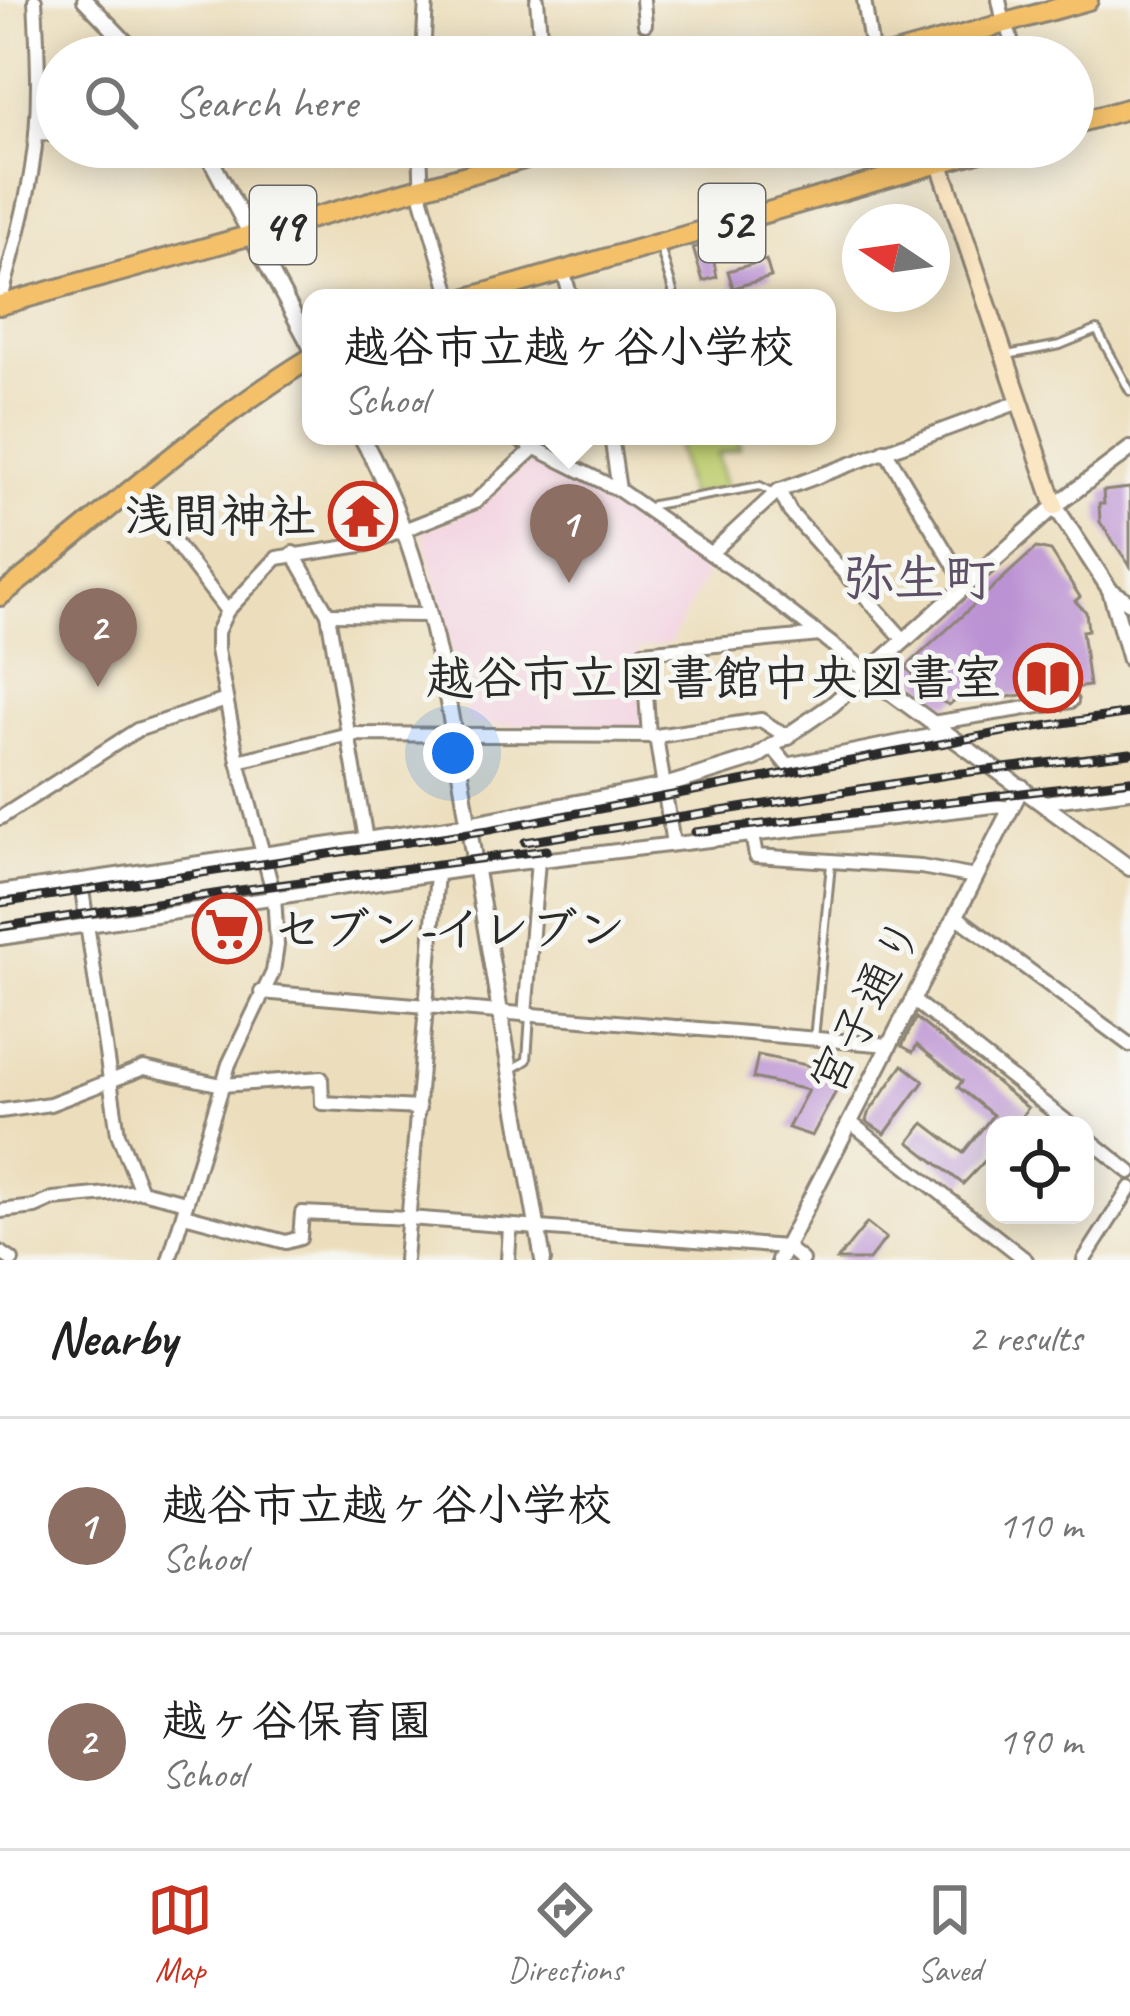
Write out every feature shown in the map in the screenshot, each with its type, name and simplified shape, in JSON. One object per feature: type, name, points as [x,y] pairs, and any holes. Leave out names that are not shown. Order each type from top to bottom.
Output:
[{"type":"main road","points":[[962,36],[1088,0]]},
{"type":"main road","points":[[1094,118],[1130,108]]},
{"type":"main road","name":"49","points":[[0,305],[489,168]]},
{"type":"main road","name":"52","points":[[499,289],[659,244],[896,168]]},
{"type":"main road","points":[[941,168],[1055,506]]},
{"type":"main road","points":[[0,596],[251,396],[302,364]]},
{"type":"street","points":[[35,0],[37,36]]},
{"type":"street","points":[[85,0],[120,36]]},
{"type":"street","points":[[424,36],[426,0]]},
{"type":"street","points":[[537,0],[540,36]]},
{"type":"street","points":[[643,0],[645,24]]},
{"type":"street","points":[[864,0],[870,36]]},
{"type":"street","points":[[999,0],[1009,36]]},
{"type":"street","points":[[0,305],[22,219],[36,133]]},
{"type":"street","points":[[215,168],[302,330]]},
{"type":"street","points":[[421,168],[421,187],[449,289]]},
{"type":"street","points":[[563,270],[568,289]]},
{"type":"street","points":[[710,553],[777,492],[1019,402]]},
{"type":"street","points":[[365,445],[404,532],[428,615],[543,1260]]},
{"type":"street","points":[[526,445],[620,490],[710,553],[1130,868]]},
{"type":"street","points":[[612,445],[620,490]]},
{"type":"street","points":[[169,1260],[222,1085],[273,972],[278,945],[274,895],[238,761],[217,650],[227,611],[277,558],[368,544],[475,502],[533,449]]},
{"type":"street","points":[[0,892],[468,824],[665,786],[734,767],[789,738],[868,674],[1055,506],[1130,449]]},
{"type":"street","points":[[885,450],[966,585]]},
{"type":"street","points":[[134,490],[227,611]]},
{"type":"street","points":[[777,492],[905,640]]},
{"type":"street","points":[[1055,506],[1111,590],[1130,660]]},
{"type":"street","points":[[293,554],[328,614],[366,840]]},
{"type":"street","points":[[1111,590],[1130,603]]},
{"type":"street","points":[[328,614],[428,615]]},
{"type":"street","points":[[1123,634],[1130,616]]},
{"type":"street","points":[[673,844],[652,736],[644,652],[821,635]]},
{"type":"street","points":[[0,818],[137,730],[226,700]]},
{"type":"street","points":[[773,748],[787,765],[1071,701]]},
{"type":"street","points":[[238,761],[350,734],[652,736],[760,720],[789,738]]},
{"type":"street","name":"宮子通り","points":[[782,1254],[1022,787]]},
{"type":"street","points":[[1045,802],[1130,791]]},
{"type":"street","points":[[0,938],[475,868],[993,806],[1012,808]]},
{"type":"street","points":[[752,835],[756,856],[921,867],[976,877]]},
{"type":"street","points":[[527,1015],[538,861]]},
{"type":"street","points":[[405,1260],[437,874]]},
{"type":"street","points":[[81,883],[118,1134],[140,1191]]},
{"type":"street","points":[[956,916],[1130,1045]]},
{"type":"street","points":[[261,992],[889,1045]]},
{"type":"street","points":[[913,1000],[1060,1116]]},
{"type":"street","points":[[0,1111],[50,1104],[144,1068],[222,1085],[321,1078],[322,1103],[419,1108]]},
{"type":"street","points":[[850,1122],[1027,1260]]},
{"type":"street","points":[[1094,1143],[1130,1172]]},
{"type":"street","points":[[1084,1260],[1130,1188]]},
{"type":"street","points":[[0,1211],[34,1207],[53,1199],[140,1191],[286,1242],[300,1238],[302,1214],[409,1217],[537,1227],[802,1260]]},
{"type":"street","points":[[508,1260],[510,1227]]},
{"type":"street","points":[[0,1252],[12,1260]]},
{"type":"lane","points":[[659,244],[672,289]]},
{"type":"lane","points":[[1003,356],[1060,345],[1096,330],[1130,391]]},
{"type":"lane","points":[[650,511],[653,505],[760,486],[777,492]]},
{"type":"lane","points":[[814,1039],[832,862]]},
{"type":"lane","points":[[510,1069],[527,1060],[527,1015]]},
{"type":"shaded area","points":[[534,457],[651,520],[711,565],[670,643],[638,649],[646,723],[639,728],[469,725],[423,530],[481,506]]},
{"type":"green space","points":[[677,445],[739,445],[717,454],[726,489],[688,496]]},
{"type":"building","points":[[710,243],[717,277],[703,281],[693,248]]},
{"type":"building","points":[[766,260],[771,277],[733,288],[728,271]]},
{"type":"building","points":[[1130,488],[1130,566],[1100,522],[1099,504],[1104,504],[1103,491]]},
{"type":"building","points":[[1036,548],[1051,551],[1080,597],[1075,601],[1086,612],[1088,630],[1082,631],[1089,686],[993,699],[986,674],[949,705],[935,698],[906,667]]},
{"type":"building","points":[[916,1018],[1028,1108],[1022,1116],[992,1116],[958,1087],[962,1081],[917,1045],[913,1052],[902,1046]]},
{"type":"building","points":[[758,1055],[820,1068],[842,1080],[812,1136],[788,1128],[808,1090],[753,1078]]},
{"type":"building","points":[[903,1065],[924,1081],[885,1134],[866,1121]]},
{"type":"building","points":[[924,1123],[963,1153],[986,1124],[986,1160],[963,1184],[909,1142]]},
{"type":"building","points":[[867,1223],[886,1238],[869,1260],[837,1260]]},
{"type":"railway","points":[[0,903],[489,830],[1003,732],[1130,713]]},
{"type":"railway","points":[[525,842],[954,774],[1130,753]]},
{"type":"railway","points":[[695,832],[1130,780]]},
{"type":"railway","points":[[0,927],[547,850]]},
{"type":"place","name":"浅間神社","points":[[363,516]]},
{"type":"place","name":"越谷市立越ヶ谷小学校","points":[[569,583]]},
{"type":"place","name":"越谷市立図書館中央図書室","points":[[1048,678]]},
{"type":"place","name":"越ヶ谷保育園","points":[[98,687]]},
{"type":"place","name":"セブン-イレブン","points":[[227,929]]},
{"type":"district","name":"弥生町","points":[[919,578]]}]
